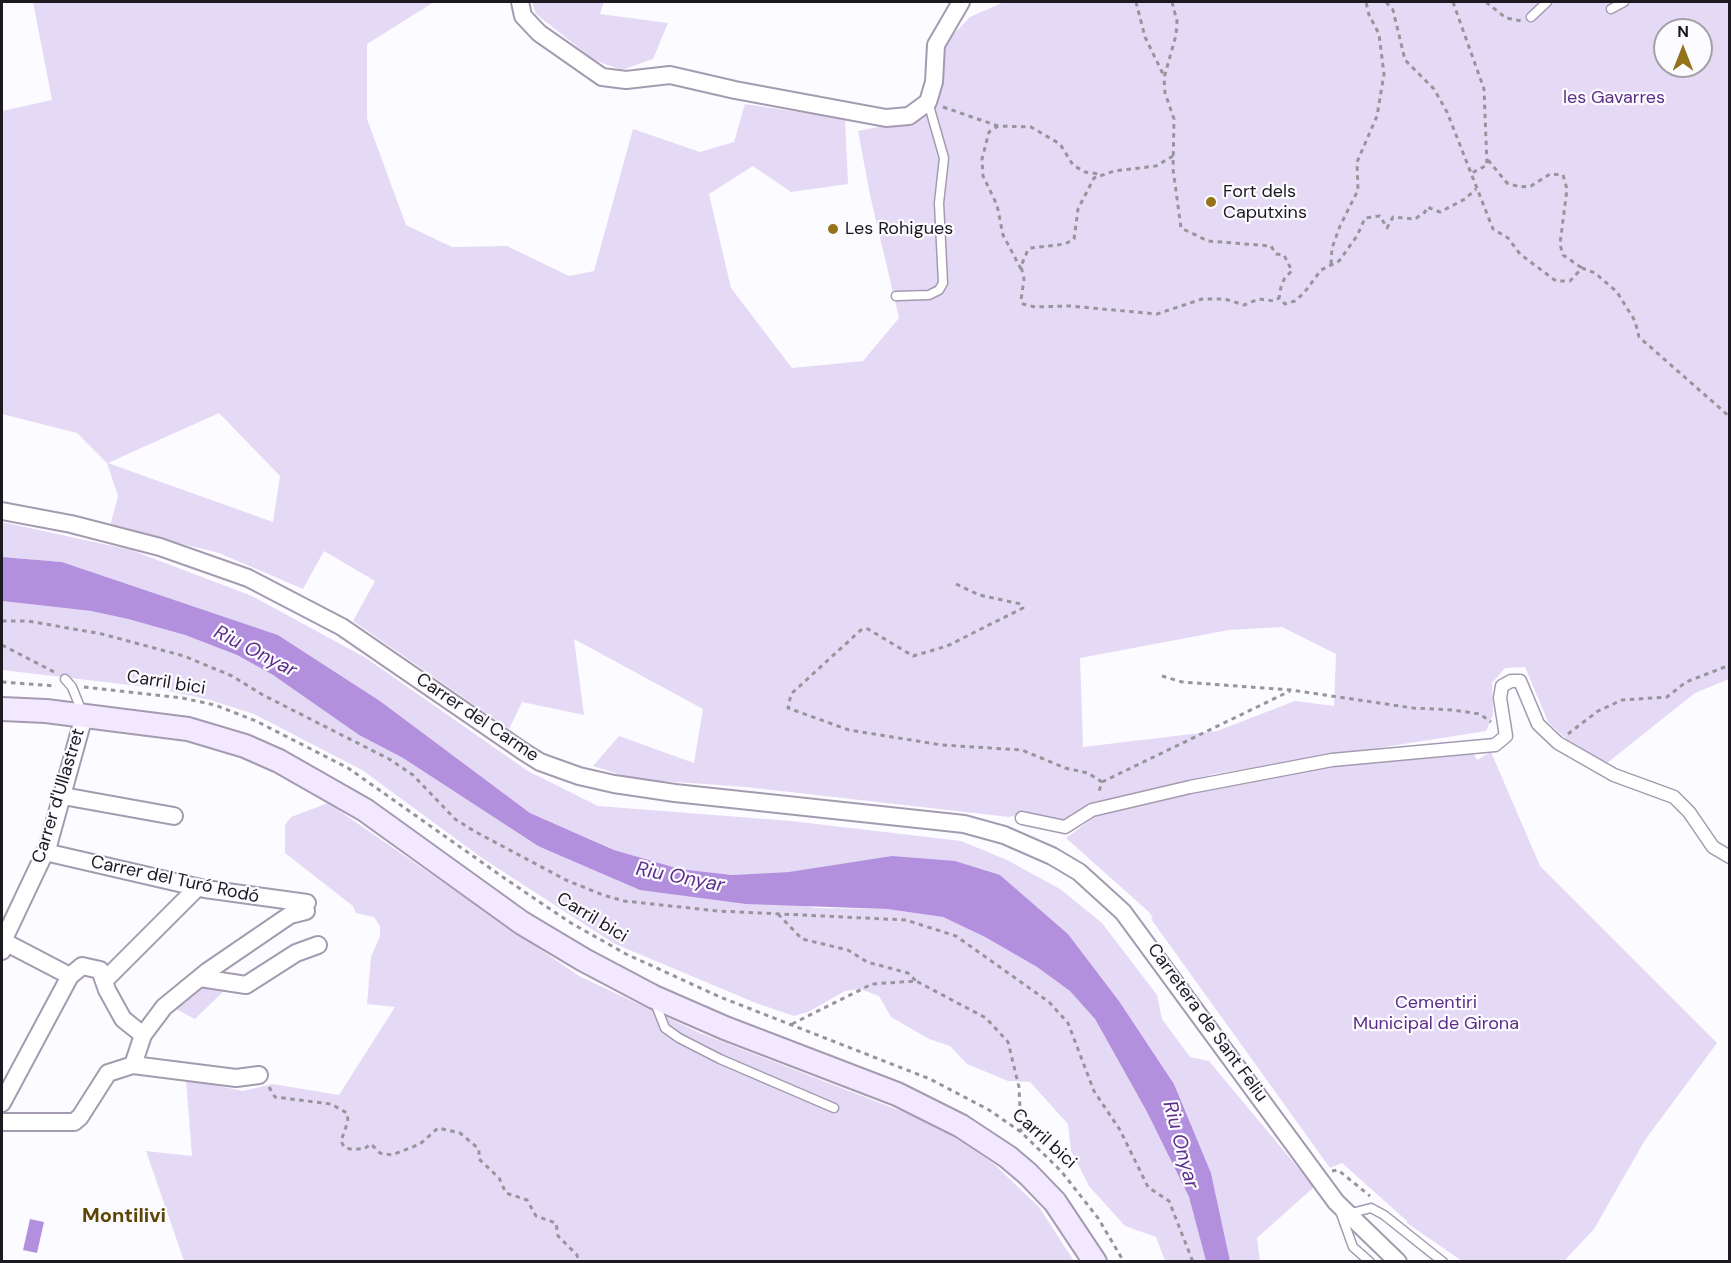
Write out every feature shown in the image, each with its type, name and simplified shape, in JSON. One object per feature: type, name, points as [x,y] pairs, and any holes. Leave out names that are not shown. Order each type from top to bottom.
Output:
[{"type":"main road","points":[[2,709],[84,716],[188,729],[245,746],[279,761],[365,810],[522,923],[654,997],[725,1028],[897,1094],[961,1126],[1008,1157],[1042,1188],[1066,1216],[1095,1262]]},
{"type":"street","points":[[520,2],[523,16],[539,33],[602,77],[626,80],[670,75],[735,90],[886,118],[909,116],[929,99],[934,82],[936,45],[961,2]]},
{"type":"street","name":"Carrer del Carme","points":[[2,511],[130,538],[189,556],[248,578],[342,627],[532,757],[579,776],[643,789],[948,822],[981,828]]},
{"type":"street","points":[[1022,818],[1065,827],[1092,810],[1190,787],[1332,760],[1495,745],[1506,736],[1500,698],[1502,686],[1511,681],[1521,681],[1539,724],[1558,744],[1622,778],[1674,797],[1689,812],[1713,847],[1730,857]]},
{"type":"street","name":"Carrer d'Ullastret","points":[[84,716],[63,796],[45,852],[2,945],[76,971],[100,970],[104,981]]},
{"type":"street","points":[[63,796],[174,816]]},
{"type":"street","name":"Carretera de Sant Feliu","points":[[981,828],[1027,843],[1052,855],[1079,872],[1123,912],[1342,1208],[1398,1262]]},
{"type":"street","name":"Carrer del Turó Rodó","points":[[45,852],[205,889],[307,907],[285,919]]},
{"type":"street","points":[[143,1035],[123,1019],[104,981],[196,889]]},
{"type":"street","points":[[133,1065],[143,1035],[164,1007],[200,978],[285,919],[275,900]]},
{"type":"street","points":[[200,978],[246,985],[296,953],[318,945]]},
{"type":"street","points":[[2,1103],[76,971]]},
{"type":"street","points":[[2,1122],[74,1122],[80,1117],[108,1073],[133,1065],[236,1078],[257,1075]]},
{"type":"lane","points":[[1531,17],[1547,2]]},
{"type":"lane","points":[[1611,9],[1624,2]]},
{"type":"lane","points":[[896,296],[929,295],[939,290],[943,283],[939,203],[944,158],[929,99]]},
{"type":"lane","points":[[64,679],[72,687],[84,716]]},
{"type":"lane","points":[[654,997],[665,1028],[679,1038],[729,1063],[834,1108]]},
{"type":"lane","points":[[1370,1262],[1353,1247],[1342,1208],[1371,1208],[1384,1215],[1443,1262]]},
{"type":"path","points":[[1136,2],[1145,37],[1164,77]]},
{"type":"path","points":[[1099,174],[1088,185],[1082,200],[1074,239],[1065,244],[1030,248],[1021,266],[1024,279],[1021,300],[1028,306],[1070,306],[1157,314],[1202,299],[1225,299],[1244,305],[1259,299],[1274,301],[1279,298],[1285,277],[1292,271],[1284,255],[1276,254],[1271,246],[1208,241],[1181,228],[1173,156],[1174,118],[1165,93],[1164,77],[1176,35],[1177,21],[1172,2]]},
{"type":"path","points":[[1331,264],[1332,248],[1340,226],[1358,190],[1357,162],[1377,116],[1384,74],[1379,34],[1369,15],[1366,2]]},
{"type":"path","points":[[1386,2],[1393,10],[1396,34],[1405,60],[1434,89],[1447,112],[1492,229],[1508,238],[1520,254],[1556,281],[1570,281],[1582,268]]},
{"type":"path","points":[[1454,2],[1484,89],[1488,160],[1487,165],[1470,174]]},
{"type":"path","points":[[1486,2],[1506,18],[1522,21],[1531,17]]},
{"type":"path","points":[[929,99],[949,110],[998,126],[1031,127],[1060,144],[1073,165],[1085,172],[1099,174],[1156,166],[1173,156]]},
{"type":"path","points":[[998,126],[989,132],[984,146],[983,176],[997,205],[1003,235],[1022,269]]},
{"type":"path","points":[[1488,160],[1507,183],[1520,187],[1531,186],[1550,174],[1563,175],[1567,189],[1560,244],[1563,255],[1582,268],[1595,273],[1617,292],[1635,321],[1639,337],[1730,417]]},
{"type":"path","points":[[1279,298],[1285,304],[1295,301],[1320,270],[1344,255],[1369,216],[1383,218],[1387,228],[1393,217],[1415,219],[1425,212],[1427,207],[1440,212],[1465,199],[1476,189]]},
{"type":"path","points":[[956,584],[979,595],[1021,604],[1023,608],[947,646],[913,656],[868,629],[862,629],[791,694],[788,708],[849,730],[942,745],[1022,750],[1065,768],[1088,773],[1102,782]]},
{"type":"path","points":[[2,621],[27,621],[102,634],[184,656],[232,676],[263,695],[389,759],[412,775],[455,819],[474,831],[566,880],[603,895],[664,905],[778,914],[877,917],[929,926],[956,936],[1049,1002],[1068,1023],[1094,1091],[1120,1130],[1148,1187],[1169,1201],[1193,1262]]},
{"type":"path","points":[[2,645],[64,679]]},
{"type":"path","points":[[1558,744],[1598,711],[1622,700],[1667,697],[1686,682],[1730,665]]},
{"type":"path","points":[[1162,676],[1202,684],[1291,690],[1413,708],[1454,710],[1480,714],[1493,724]]},
{"type":"path","name":"Carril bici","points":[[2,682],[110,688],[171,696],[215,705],[256,721],[348,768],[507,880],[608,945],[720,997],[930,1079],[1000,1117],[1021,1132],[1076,1188],[1125,1262]]},
{"type":"path","points":[[1092,810],[1102,782],[1291,690]]},
{"type":"path","points":[[778,914],[802,939],[848,950],[867,962],[908,973],[916,981],[986,1018],[1008,1042],[1019,1087],[1021,1132]]},
{"type":"path","points":[[791,1024],[872,984],[916,981]]},
{"type":"path","points":[[257,1075],[267,1081],[275,1097],[331,1104],[347,1113],[348,1121],[341,1141],[344,1147],[357,1151],[371,1144],[380,1153],[392,1155],[420,1144],[438,1128],[460,1133],[479,1149],[479,1159],[499,1178],[506,1193],[527,1200],[536,1216],[556,1223],[558,1236],[577,1255],[579,1262]]},
{"type":"green space","name":"les Gavarres","points":[[33,2],[434,2],[367,44],[367,119],[406,225],[452,247],[507,246],[569,276],[594,271],[633,129],[700,152],[734,142],[745,104],[845,119],[848,184],[791,192],[753,166],[709,194],[731,288],[792,368],[863,361],[899,318],[870,195],[858,131],[919,119],[935,107],[944,44],[970,17],[1004,2],[1729,2],[1729,679],[1695,693],[1607,763],[1575,747],[1548,722],[1525,667],[1505,668],[1492,683],[1493,715],[1486,731],[1214,774],[1085,807],[1064,823],[1020,814],[1009,817],[746,787],[634,779],[593,766],[619,736],[694,763],[703,709],[574,639],[584,715],[522,702],[509,729],[353,621],[375,581],[324,551],[303,589],[219,553],[110,526],[118,496],[107,463],[77,433],[2,414],[2,111],[52,100]],"holes":[[[219,413],[280,476],[273,522],[108,463]],[[1282,627],[1336,654],[1334,706],[1295,701],[1217,731],[1083,747],[1080,658],[1229,630]]]},
{"type":"green space","points":[[532,2],[604,2],[600,14],[668,23],[653,59],[622,70],[594,60],[536,14]]},
{"type":"green space","points":[[2,522],[131,550],[252,596],[366,658],[528,771],[598,806],[791,821],[961,841],[1007,860],[1060,889],[1102,923],[1157,995],[1162,1019],[1190,1057],[1209,1061],[1314,1187],[1257,1238],[1260,1261],[1230,1261],[1211,1173],[1174,1084],[1119,1001],[1068,934],[1000,875],[789,872],[732,875],[680,869],[614,850],[530,813],[380,701],[278,635],[62,562],[2,557]]},
{"type":"green space","points":[[2,601],[91,611],[128,619],[185,635],[237,655],[273,675],[359,735],[403,758],[538,846],[816,908],[887,909],[943,917],[985,937],[1037,967],[1071,991],[1095,1019],[1147,1112],[1189,1197],[1206,1261],[1165,1261],[1156,1237],[1125,1226],[1089,1186],[1071,1151],[1068,1124],[1030,1082],[1008,1081],[967,1064],[950,1046],[929,1039],[891,1017],[879,996],[860,989],[845,991],[808,1012],[794,1016],[756,1003],[615,944],[482,858],[362,770],[254,714],[210,700],[156,688],[2,670]]},
{"type":"green space","name":"Cementiri Municipal de Girona","points":[[1491,752],[1540,866],[1717,1043],[1645,1140],[1594,1229],[1564,1261],[1462,1261],[1407,1223],[1342,1163],[1330,1168],[1151,919],[1153,918],[1149,912],[1066,838],[1101,812],[1334,764],[1473,753],[1477,760]]},
{"type":"green space","points":[[328,803],[579,976],[700,1033],[911,1115],[959,1140],[994,1164],[1039,1207],[1074,1261],[184,1261],[146,1151],[192,1156],[186,1079],[243,1091],[273,1084],[339,1095],[395,1007],[367,1004],[371,957],[380,936],[380,926],[374,917],[356,913],[353,906],[285,853],[285,825],[291,817]]},
{"type":"green space","points":[[200,979],[228,987],[195,1019],[168,1005]]},
{"type":"water","name":"Riu Onyar","points":[[2,557],[62,562],[278,635],[380,701],[530,813],[614,850],[680,869],[732,875],[789,872],[892,856],[955,861],[1000,875],[1068,934],[1119,1001],[1174,1084],[1211,1173],[1230,1261],[1206,1261],[1189,1197],[1147,1112],[1095,1019],[1070,991],[1037,967],[985,937],[943,917],[887,909],[746,904],[640,890],[538,846],[403,758],[359,735],[273,675],[237,655],[185,635],[128,619],[91,611],[2,601]]},
{"type":"water","points":[[30,1219],[44,1222],[37,1253],[23,1250]]},
{"type":"place","name":"Fort dels Caputxins","points":[[1211,202]]},
{"type":"place","name":"Les Rohigues","points":[[833,229]]},
{"type":"district","name":"Montilivi","points":[[124,1217]]}]
